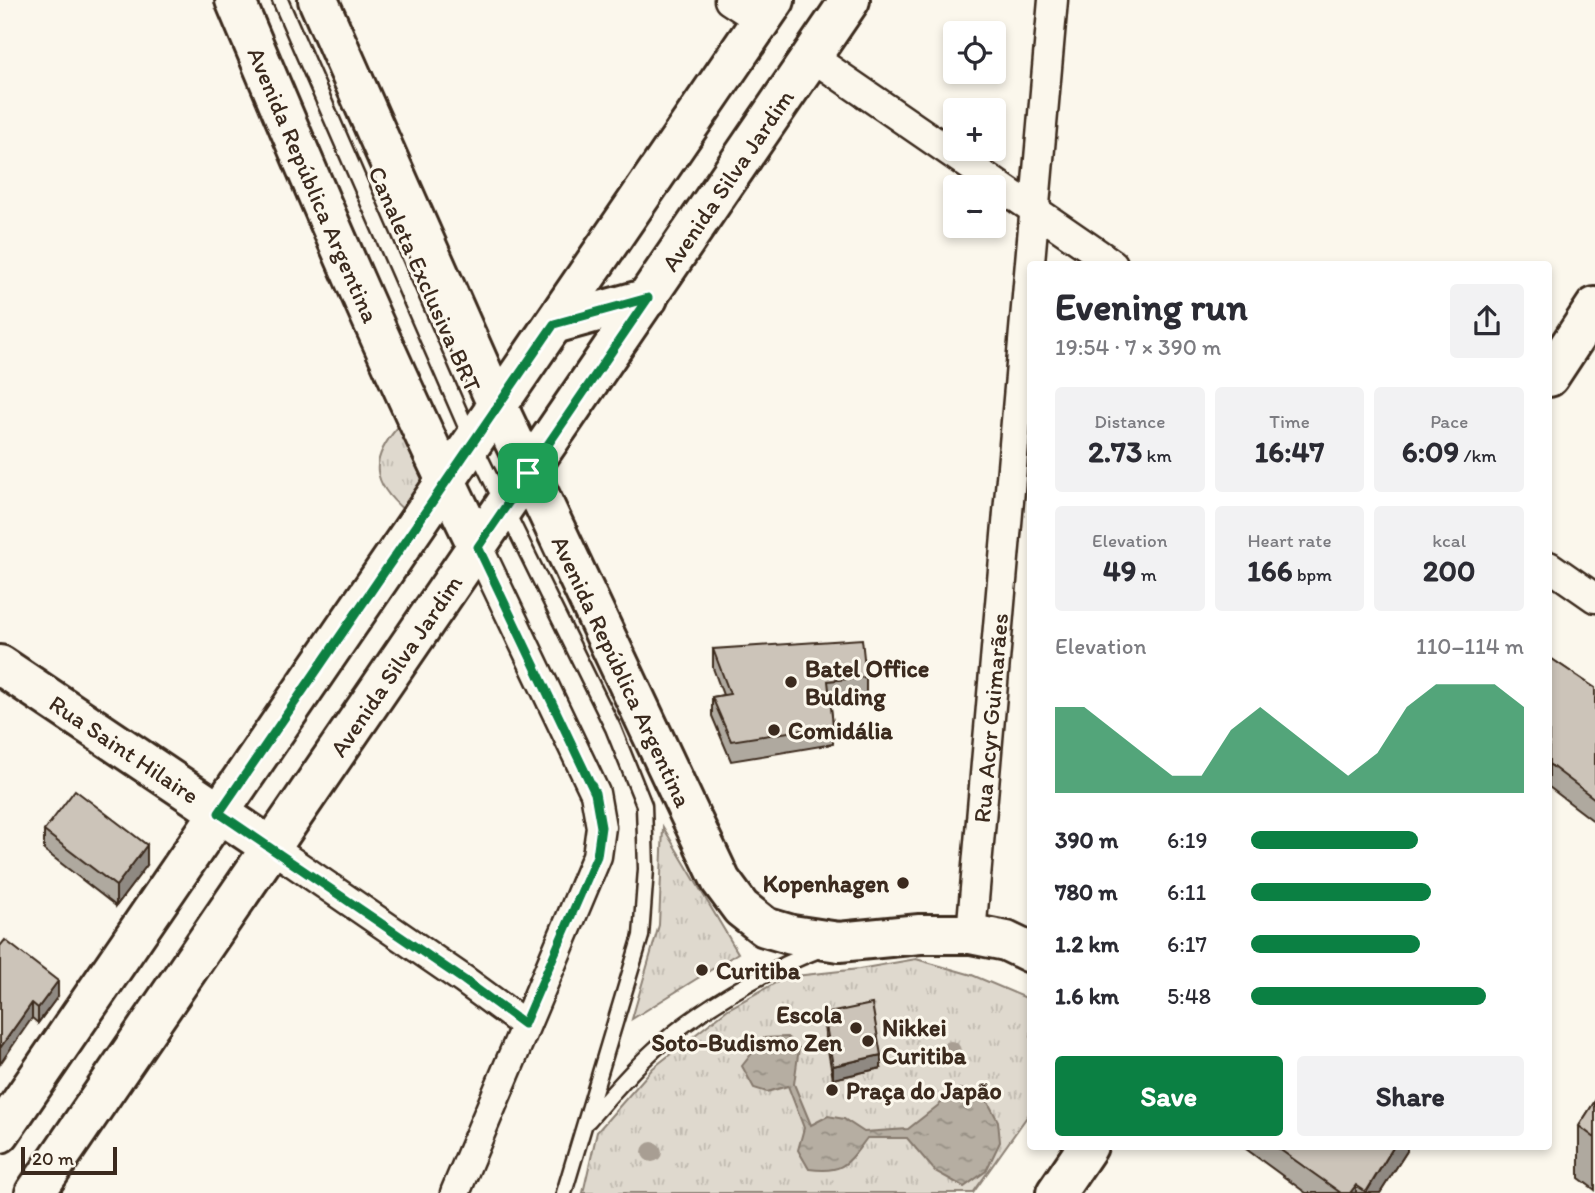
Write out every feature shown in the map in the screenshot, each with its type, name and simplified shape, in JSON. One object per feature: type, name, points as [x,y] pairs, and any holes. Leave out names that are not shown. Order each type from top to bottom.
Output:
[{"type":"main road","name":"Avenida República Argentina","points":[[234,0],[330,224],[478,547]]},
{"type":"main road","name":"Avenida República Argentina","points":[[318,0],[528,473],[721,881],[741,908],[765,927],[792,935],[839,942],[920,934],[971,934],[1006,941],[1027,951]]},
{"type":"main road","name":"Avenida Silva Jardim","points":[[35,1193],[850,0]]},
{"type":"main road","points":[[0,1133],[768,11]]},
{"type":"main road","points":[[554,324],[648,298]]},
{"type":"main road","points":[[1552,372],[1595,307]]},
{"type":"main road","name":"Rua Saint Hilaire","points":[[0,665],[272,848]]},
{"type":"main road","points":[[1056,1193],[1085,1150]]},
{"type":"street","points":[[729,0],[768,11]]},
{"type":"street","name":"Rua Acyr Guimarães","points":[[1032,261],[1053,0]]},
{"type":"street","points":[[812,57],[1108,261]]},
{"type":"street","name":"Rua Acyr Guimarães","points":[[971,934],[1027,311]]},
{"type":"street","name":"Avenida República Argentina","points":[[478,547],[595,793],[601,827],[597,856],[524,1024]]},
{"type":"street","points":[[1552,568],[1595,598]]},
{"type":"street","name":"Rua Saint Hilaire","points":[[272,848],[524,1024]]},
{"type":"street","points":[[455,1193],[524,1024]]},
{"type":"lane","name":"Canaleta Exclusiva BRT","points":[[280,0],[473,443],[613,728],[644,805],[646,869],[641,936],[564,1193]]},
{"type":"lane","name":"Canaleta Exclusiva BRT","points":[[583,1128],[621,1082],[656,1048],[705,1011],[782,964],[839,942]]},
{"type":"green space","points":[[398,427],[423,481],[405,511],[385,490],[378,470],[382,450]]},
{"type":"green space","points":[[663,827],[738,953],[632,1019],[659,925]]},
{"type":"green space","name":"Praça do Japão","points":[[916,959],[972,975],[1027,998],[1027,1117],[973,1193],[583,1193],[597,1132],[653,1068],[728,1009],[786,977]]},
{"type":"water","points":[[787,1037],[799,1048],[794,1084],[811,1125],[828,1116],[844,1119],[864,1132],[908,1129],[959,1089],[983,1093],[998,1121],[1000,1142],[986,1171],[964,1187],[935,1171],[907,1138],[867,1138],[844,1165],[830,1170],[809,1169],[798,1150],[804,1128],[788,1086],[767,1092],[754,1088],[742,1066],[764,1038]]},
{"type":"building","points":[[862,639],[866,677],[828,681],[833,725],[731,741],[712,697],[730,694],[713,649]]},
{"type":"building","points":[[1552,659],[1595,688],[1595,799],[1552,766]]},
{"type":"building","points":[[75,790],[147,845],[116,886],[44,831]]},
{"type":"building","points":[[5,940],[58,981],[38,1008],[32,1003],[0,1048],[0,946]]},
{"type":"building","points":[[872,1004],[881,1055],[833,1066],[824,1014]]},
{"type":"building","points":[[1595,1101],[1595,1138],[1579,1126]]},
{"type":"building","points":[[1281,1150],[1392,1150],[1366,1192],[1356,1185],[1350,1193],[1341,1193]]},
{"type":"place","name":"Batel Office Bulding","points":[[791,682]]},
{"type":"place","name":"Comidália","points":[[774,730]]},
{"type":"place","name":"Kopenhagen","points":[[903,883]]},
{"type":"place","name":"Curitiba","points":[[702,970]]},
{"type":"place","name":"Escola Soto-Budismo Zen","points":[[856,1028]]},
{"type":"place","name":"Nikkei Curitiba","points":[[868,1041]]},
{"type":"place","name":"Praça do Japão","points":[[832,1090]]},
{"type":"route","points":[[648,298],[528,473],[478,547],[595,793],[601,827],[597,856],[524,1024],[219,813],[554,324],[648,298]]}]
